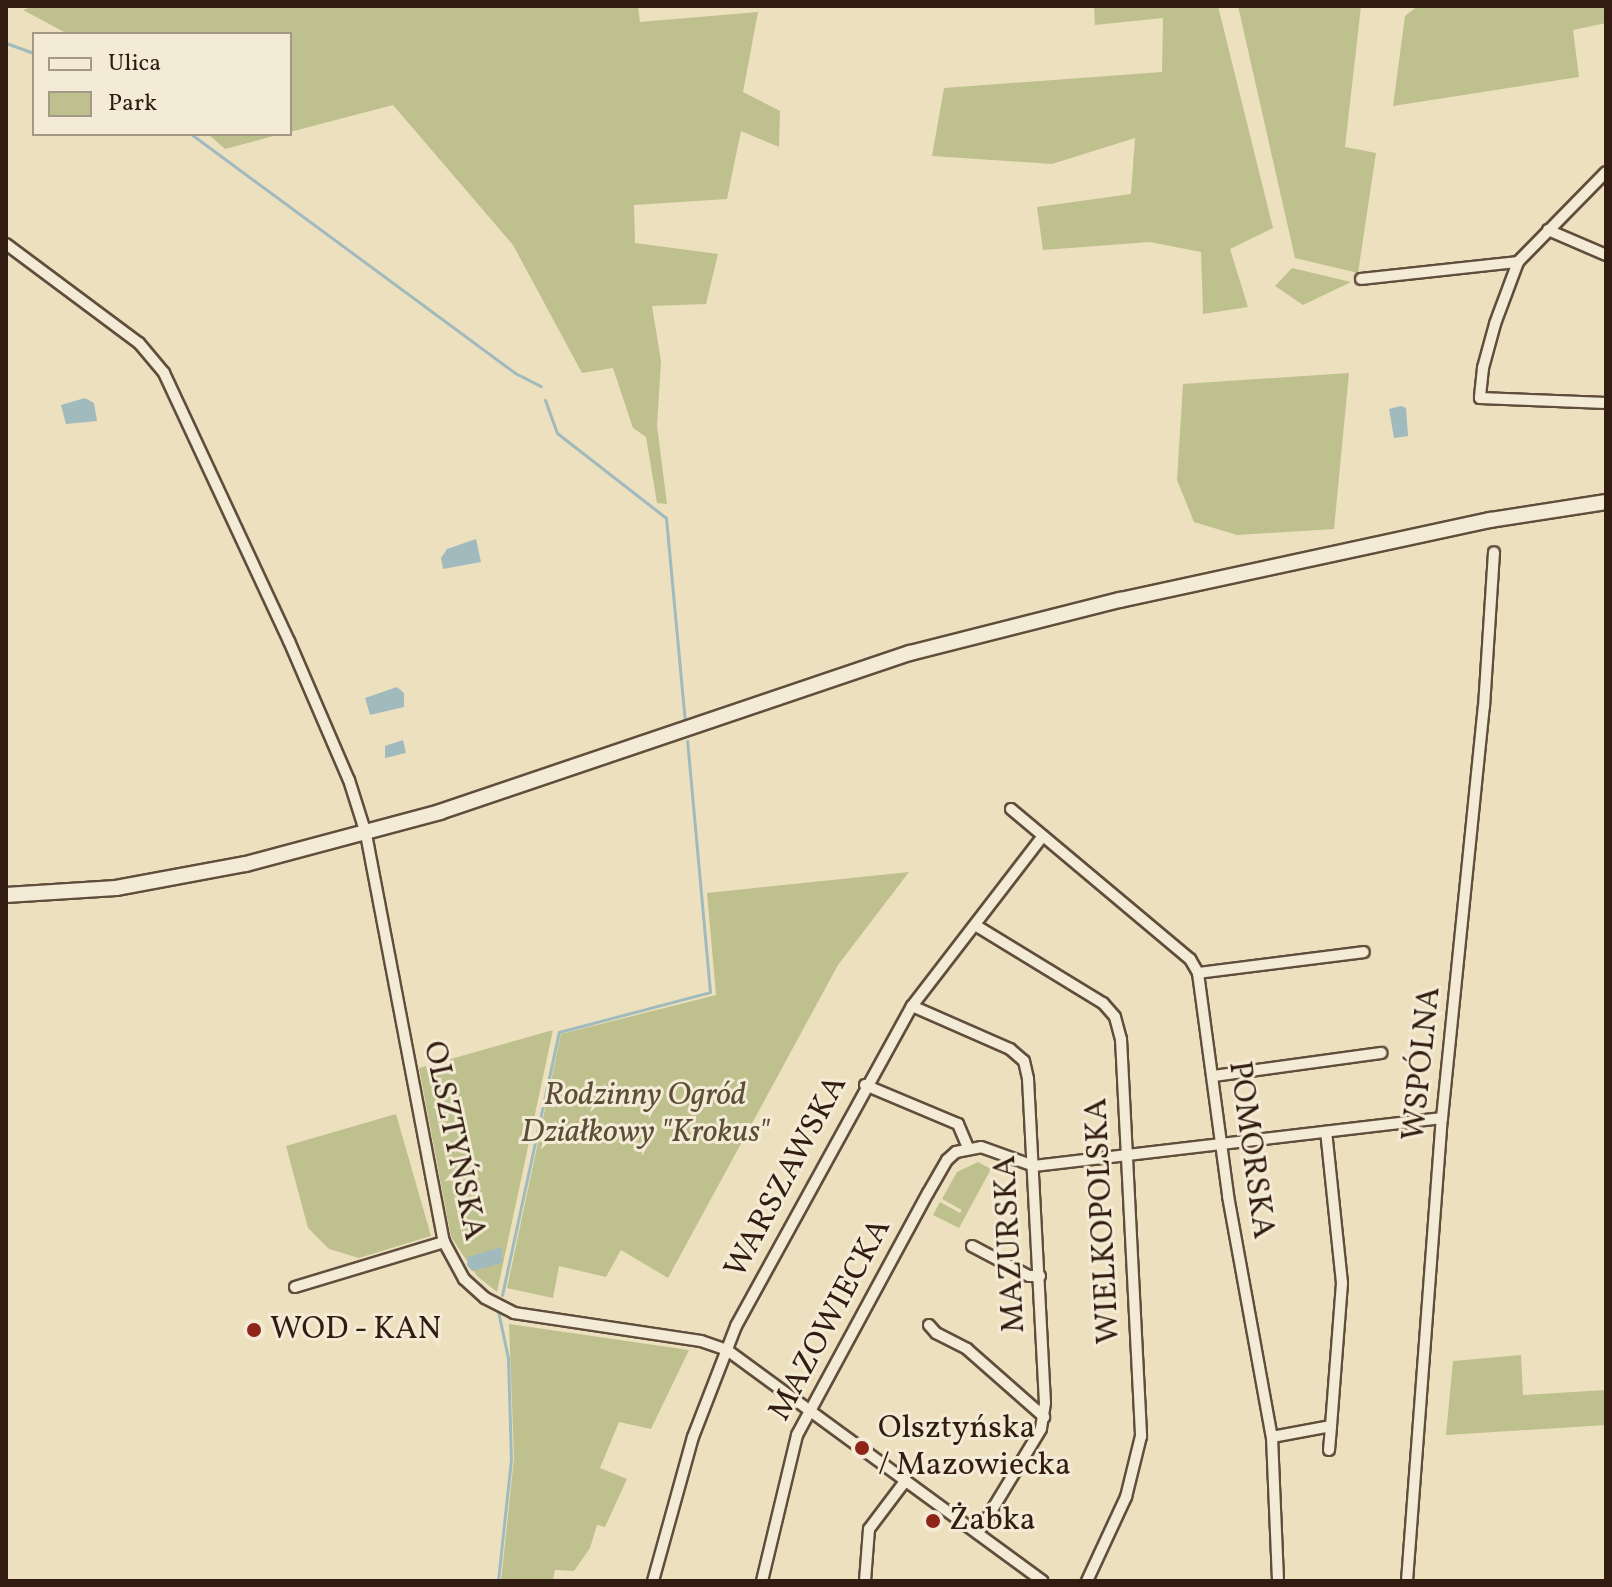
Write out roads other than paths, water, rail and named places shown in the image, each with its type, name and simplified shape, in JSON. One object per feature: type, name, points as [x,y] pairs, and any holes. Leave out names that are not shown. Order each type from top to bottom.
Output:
[{"type":"main road","points":[[6,895],[116,888],[246,864],[366,834],[910,653],[1120,600],[1490,520],[1606,502]]},
{"type":"street","points":[[1606,172],[1518,262],[1495,324],[1483,368],[1480,398],[1606,403]]},
{"type":"street","points":[[1548,230],[1606,255]]},
{"type":"street","name":"OLSZTYŃSKA","points":[[6,244],[139,343],[164,373],[283,628],[349,780],[366,834],[444,1242],[455,1266],[485,1298],[514,1313],[701,1341],[727,1350],[1043,1581]]},
{"type":"street","points":[[1361,279],[1518,262]]},
{"type":"street","name":"WSPÓLNA","points":[[1407,1581],[1442,1118],[1482,738],[1494,552]]},
{"type":"street","points":[[1011,809],[1190,959],[1198,973],[1364,952]]},
{"type":"street","name":"WARSZAWSKA","points":[[653,1581],[693,1437],[736,1326],[865,1085],[912,1006],[1042,837]]},
{"type":"street","name":"WIELKOPOLSKA","points":[[975,925],[1103,1003],[1115,1017],[1121,1039],[1141,1436],[1126,1497],[1087,1581]]},
{"type":"street","name":"POMORSKA","points":[[1198,973],[1221,1144],[1272,1437],[1278,1581]]},
{"type":"street","name":"MAZURSKA","points":[[912,1006],[1010,1049],[1024,1061],[1028,1079],[1040,1276],[1044,1417],[1041,1429],[978,1533]]},
{"type":"street","points":[[1213,1076],[1381,1053]]},
{"type":"street","points":[[865,1085],[958,1124],[968,1148],[981,1147],[1034,1166],[1442,1118]]},
{"type":"street","points":[[1326,1132],[1342,1283],[1329,1450]]},
{"type":"street","name":"MAZOWIECKA","points":[[762,1581],[796,1436],[947,1160],[968,1148]]},
{"type":"street","points":[[295,1287],[444,1242]]},
{"type":"street","points":[[972,1246],[1029,1276],[1040,1276]]},
{"type":"street","points":[[929,1325],[936,1333],[967,1349],[1044,1417]]},
{"type":"street","points":[[1272,1437],[1331,1426]]},
{"type":"street","points":[[865,1581],[869,1529],[906,1480]]},
{"type":"water","points":[[85,398],[94,403],[97,421],[66,424],[61,405]]},
{"type":"water","points":[[1406,408],[1408,436],[1394,438],[1389,409]]},
{"type":"water","points":[[476,539],[481,562],[443,569],[441,558],[447,549]]},
{"type":"water","points":[[397,687],[404,693],[404,707],[370,715],[365,698]]},
{"type":"water","points":[[403,740],[406,753],[385,758],[385,746]]},
{"type":"water","points":[[502,1247],[502,1263],[472,1271],[467,1265],[468,1257]]},
{"type":"waterway","points":[[6,43],[32,52]]},
{"type":"waterway","points":[[194,136],[515,373],[541,386]]},
{"type":"waterway","points":[[545,400],[557,433],[666,518],[685,721]]},
{"type":"waterway","points":[[502,1295],[559,1032],[710,992],[687,741]]},
{"type":"waterway","points":[[498,1311],[508,1358],[511,1459],[498,1581]]},
{"type":"place","name":"WOD - KAN","points":[[254,1330]]},
{"type":"place","name":"Olsztyńska / Mazowiecka","points":[[862,1448]]},
{"type":"place","name":"Żabka","points":[[933,1521]]},
{"type":"park label","name":"Rodzinny Ogród Działkowy \"Krokus\"","points":[[645,1116]]}]
